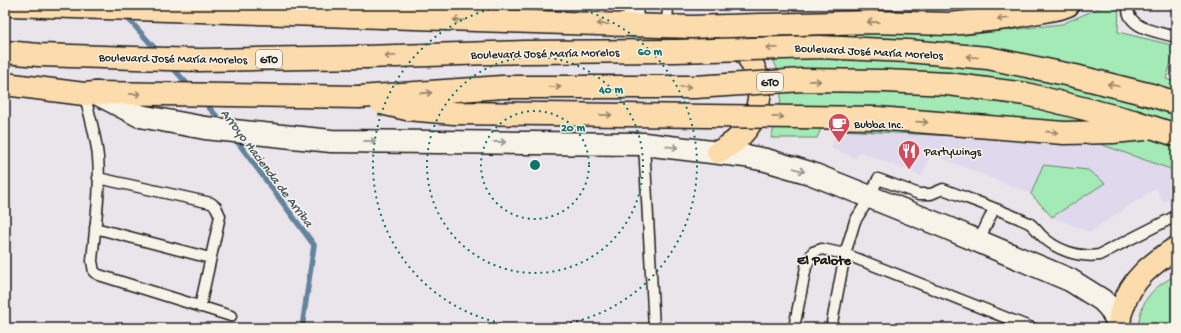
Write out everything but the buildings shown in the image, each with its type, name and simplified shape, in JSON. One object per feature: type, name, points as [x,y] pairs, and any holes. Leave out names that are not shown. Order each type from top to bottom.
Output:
[{"type":"main road","points":[[10,5],[171,10],[294,10],[667,15],[692,26],[719,31],[731,38],[741,46],[755,69],[759,82],[759,94],[758,107],[754,118],[739,139],[730,146],[718,152]]},
{"type":"main road","points":[[692,26],[871,22],[950,24],[1008,18],[1060,8],[1068,5]]},
{"type":"main road","name":"Boulevard José María Morelos","points":[[5,52],[199,60],[819,47],[908,51],[988,58],[1075,76],[1176,103]]},
{"type":"main road","name":"GTO","points":[[5,84],[90,94],[359,97],[502,87],[694,86],[802,80],[886,81],[948,84],[1026,94],[1133,121],[1176,135]]},
{"type":"main road","points":[[359,97],[407,109],[454,113],[878,118],[1064,133],[1134,131],[1176,125]]},
{"type":"main road","points":[[1120,326],[1124,300],[1134,283],[1150,266],[1176,248]]},
{"type":"street","points":[[90,94],[140,116],[205,128],[331,141],[644,144],[745,156],[790,167],[870,197],[1063,278],[1082,287],[1102,300],[1109,307],[1120,326]]},
{"type":"lane","points":[[1130,5],[1128,6],[1128,12],[1132,20],[1141,27],[1176,37]]},
{"type":"lane","points":[[90,94],[91,117],[97,149],[98,178],[92,261],[94,272],[99,276],[231,316]]},
{"type":"lane","points":[[644,144],[654,328]]},
{"type":"lane","points":[[98,178],[211,203],[216,207],[220,216],[200,307]]},
{"type":"lane","points":[[831,328],[845,254],[855,221],[870,197],[878,178],[919,194],[931,194],[943,190],[994,209],[1031,224],[1043,237],[1057,247],[1080,255],[1099,255],[1114,249],[1176,216]]},
{"type":"lane","points":[[978,242],[994,209]]},
{"type":"lane","points":[[95,228],[210,258]]},
{"type":"lane","points":[[794,328],[806,267],[813,252],[822,249],[845,254],[1032,328]]},
{"type":"shaded area","points":[[569,5],[624,5],[624,10]]},
{"type":"shaded area","points":[[838,129],[1100,144],[1176,171],[1176,194],[1163,203],[1156,188],[1090,232],[1052,217],[1105,183],[1088,170],[1043,165],[1031,194],[931,154],[922,176],[860,152],[856,158],[831,148]]},
{"type":"green space","points":[[1106,5],[1119,5],[1118,32],[1176,46],[1166,79],[1176,82],[1176,171],[1100,144],[821,129],[817,138],[771,138],[781,99],[780,80],[778,70],[773,60],[754,35],[860,32],[966,35],[1062,24]]},
{"type":"green space","points":[[1043,165],[1088,170],[1105,183],[1052,217],[1031,194]]},
{"type":"green space","points":[[1176,275],[1176,328],[1138,328],[1142,309],[1149,296],[1160,285]]},
{"type":"waterway","name":"Arroyo Hacienda de Arriba","points":[[125,15],[158,52]]},
{"type":"waterway","name":"Arroyo Hacienda de Arriba","points":[[171,66],[192,89]]},
{"type":"waterway","name":"Arroyo Hacienda de Arriba","points":[[203,101],[223,123]]},
{"type":"waterway","name":"Arroyo Hacienda de Arriba","points":[[234,137],[314,245],[302,328]]},
{"type":"place","name":"Bubba Inc.","points":[[839,144]]},
{"type":"place","name":"Partywings","points":[[909,170]]},
{"type":"district","name":"El Palote","points":[[824,259]]}]
